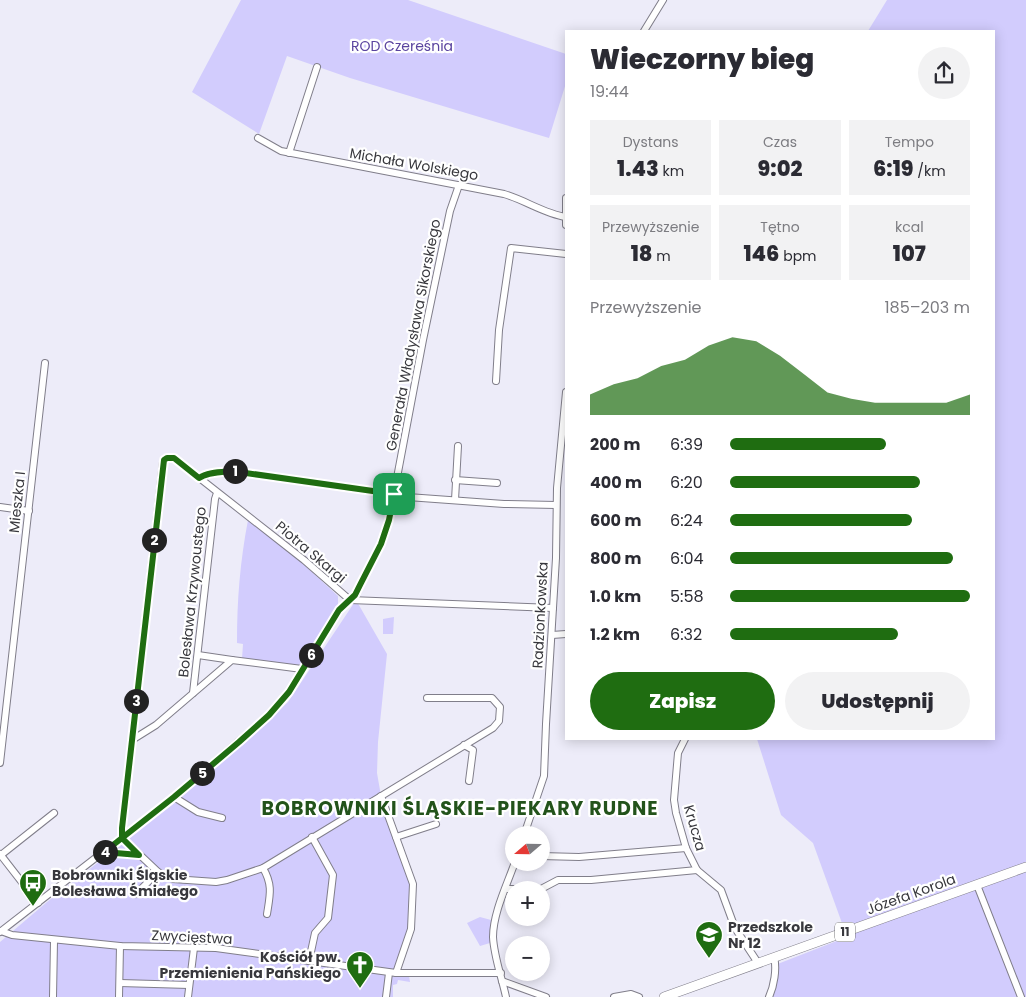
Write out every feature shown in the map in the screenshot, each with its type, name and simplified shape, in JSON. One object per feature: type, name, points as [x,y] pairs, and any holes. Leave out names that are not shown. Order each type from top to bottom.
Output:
[{"type":"highway","name":"Józefa Korola","points":[[664,997],[1026,867]]},
{"type":"street","points":[[645,30],[663,0]]},
{"type":"street","points":[[289,153],[317,67]]},
{"type":"street","name":"Michała Wolskiego","points":[[258,138],[275,148],[289,153],[516,197],[555,215],[565,217]]},
{"type":"street","name":"Generała Władysława Sikorskiego","points":[[1,932],[174,797],[269,715],[289,692],[339,610],[350,600],[360,585],[381,544],[389,520],[450,210],[459,185]]},
{"type":"street","points":[[496,381],[499,330],[510,248],[565,254]]},
{"type":"street","name":"Mieszka I","points":[[0,763],[45,363]]},
{"type":"street","name":"Radzionkowska","points":[[527,826],[544,776],[552,635],[556,505],[565,403]]},
{"type":"street","points":[[454,500],[458,446]]},
{"type":"street","name":"Piotra Skargi","points":[[132,740],[163,462],[166,458],[174,458],[304,560],[350,600],[553,608]]},
{"type":"street","points":[[199,478],[210,474],[232,471],[394,495],[504,504],[556,505]]},
{"type":"street","points":[[455,480],[497,483]]},
{"type":"street","name":"Bolesława Krzywoustego","points":[[193,693],[215,499],[218,493]]},
{"type":"street","points":[[0,507],[29,510]]},
{"type":"street","points":[[552,635],[565,634]]},
{"type":"street","points":[[198,655],[302,668]]},
{"type":"street","points":[[232,660],[156,725],[132,740],[122,838],[158,872],[173,879],[216,882],[263,868],[493,728],[499,721],[500,707],[492,698],[427,698]]},
{"type":"street","name":"Krucza","points":[[684,740],[678,754],[674,800],[686,848],[697,870],[721,890],[736,930],[758,963]]},
{"type":"street","points":[[464,745],[473,750],[469,781]]},
{"type":"street","points":[[381,796],[414,884],[411,929],[392,973],[386,997]]},
{"type":"street","points":[[174,797],[198,812],[222,818]]},
{"type":"street","points":[[38,903],[0,855],[54,813]]},
{"type":"street","points":[[396,837],[436,824]]},
{"type":"street","points":[[309,961],[315,933],[328,918],[333,876],[312,837]]},
{"type":"street","points":[[550,856],[579,857],[686,848]]},
{"type":"street","points":[[104,852],[139,855]]},
{"type":"street","points":[[263,868],[271,887],[267,914]]},
{"type":"street","points":[[550,884],[558,880],[591,880],[697,870]]},
{"type":"street","points":[[136,894],[158,872]]},
{"type":"street","points":[[977,885],[1021,997]]},
{"type":"street","points":[[505,892],[496,918],[494,945],[506,997]]},
{"type":"street","name":"Zwycięstwa","points":[[1,932],[54,940],[120,946],[216,948],[392,973],[501,973]]},
{"type":"street","points":[[53,997],[54,940]]},
{"type":"street","points":[[119,997],[120,946]]},
{"type":"street","points":[[188,997],[194,948]]},
{"type":"street","points":[[769,997],[772,991],[776,966],[774,957]]},
{"type":"street","points":[[502,980],[546,997]]},
{"type":"street","points":[[120,983],[189,985]]},
{"type":"street","points":[[614,997],[631,994],[640,997]]},
{"type":"green space","name":"ROD Czereśnia","points":[[241,0],[408,0],[565,54],[565,86],[549,138],[350,78],[287,56],[259,134],[192,92]]},
{"type":"green space","points":[[887,0],[1026,0],[1026,997],[768,997],[775,965],[847,937],[813,843],[781,815],[757,740],[995,740],[995,30],[869,30]]},
{"type":"green space","points":[[248,520],[301,562],[338,596],[338,605],[299,665],[242,659],[243,644],[237,643],[238,612],[241,566]]},
{"type":"green space","points":[[356,600],[387,654],[378,742],[377,773],[381,796],[412,884],[412,912],[398,971],[409,976],[410,982],[398,980],[397,984],[393,985],[393,997],[0,997],[0,942],[249,739],[288,702]]},
{"type":"green space","points":[[394,617],[393,634],[383,634],[383,619]]},
{"type":"green space","points":[[480,917],[491,920],[490,943],[480,946],[467,923]]},
{"type":"place","name":"Bobrowniki Śląskie Bolesława Śmiałego","points":[[33,907]]},
{"type":"place","name":"Przedszkole Nr 12","points":[[709,959]]},
{"type":"place","name":"Kościół pw. Przemienienia Pańskiego","points":[[360,989]]},
{"type":"district","name":"BOBROWNIKI ŚLĄSKIE-PIEKARY RUDNE","points":[[460,808]]},
{"type":"route","points":[[394,494],[232,471],[210,474],[199,478],[174,458],[166,458],[164,460],[122,838],[104,852],[139,855],[122,838],[239,742],[269,715],[289,692],[339,610],[355,595],[381,544],[389,520],[394,494]]}]
